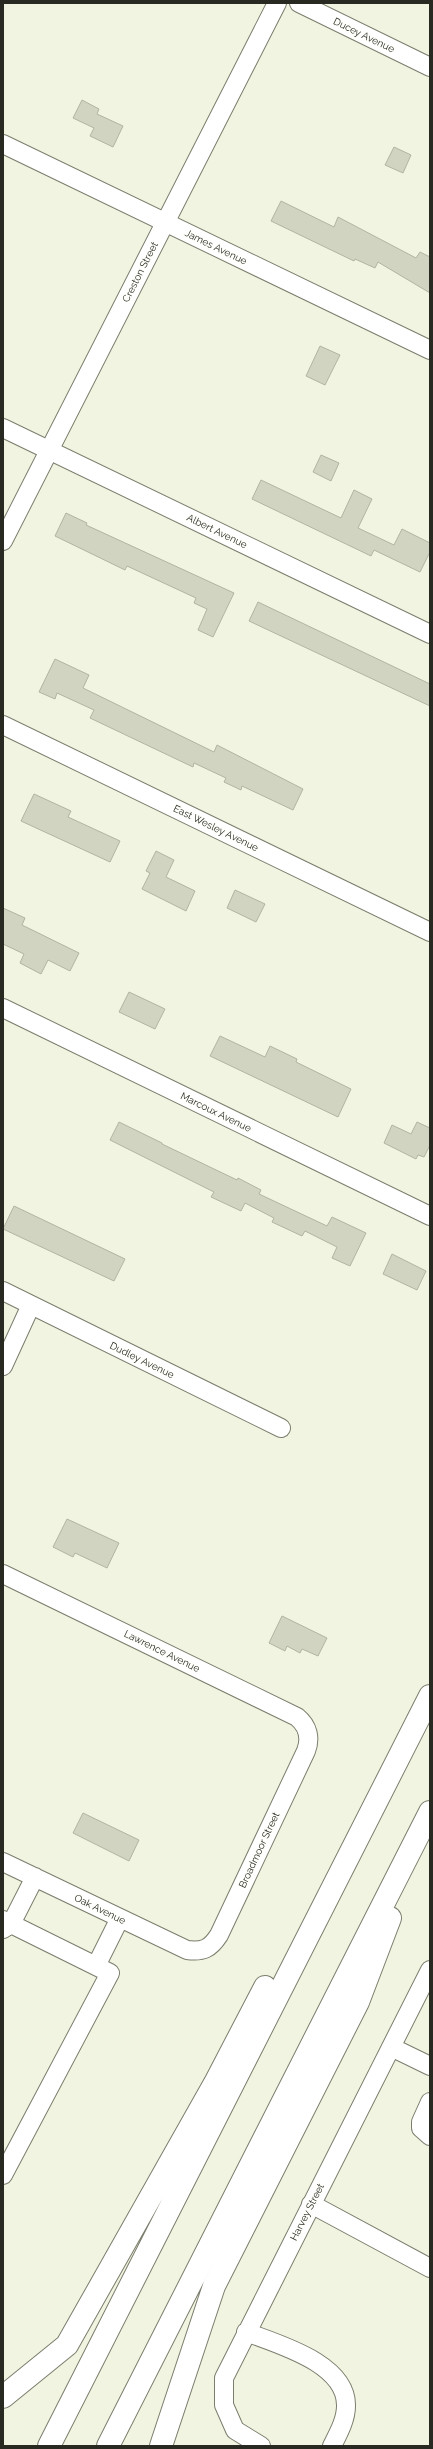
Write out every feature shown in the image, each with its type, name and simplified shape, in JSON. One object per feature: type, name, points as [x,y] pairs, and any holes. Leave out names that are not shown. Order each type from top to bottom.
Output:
[{"type":"highway","points":[[49,2446],[430,1696]]},
{"type":"highway","points":[[3,2397],[67,2345],[215,2083],[311,1897],[395,1763]]},
{"type":"highway","points":[[108,2446],[430,1812]]},
{"type":"highway","points":[[161,2446],[214,2286],[358,2002],[430,1812]]},
{"type":"street","name":"Creston Street","points":[[3,541],[277,3]]},
{"type":"street","name":"Ducey Avenue","points":[[299,3],[430,66]]},
{"type":"street","name":"James Avenue","points":[[3,144],[430,350]]},
{"type":"street","name":"Albert Avenue","points":[[3,428],[430,634]]},
{"type":"street","name":"East Wesley Avenue","points":[[3,724],[430,932]]},
{"type":"street","name":"Marcoux Avenue","points":[[3,1008],[430,1216]]},
{"type":"street","name":"Dudley Avenue","points":[[3,1291],[281,1428]]},
{"type":"street","points":[[3,1366],[31,1305]]},
{"type":"street","name":"Lawrence Avenue","points":[[3,1574],[297,1717],[307,1730],[309,1740]]},
{"type":"street","name":"Broadmoor Street","points":[[199,1952],[212,1946],[219,1935],[306,1751],[309,1740]]},
{"type":"street","name":"Oak Avenue","points":[[3,1862],[186,1950],[199,1952]]},
{"type":"street","points":[[3,2175],[110,1973],[6,1924],[35,1877]]},
{"type":"street","points":[[96,1966],[120,1918]]},
{"type":"street","name":"Harvey Street","points":[[261,2446],[235,2430],[224,2405],[224,2378],[310,2204],[430,1970]]},
{"type":"street","points":[[391,2047],[430,2066]]},
{"type":"street","points":[[430,2102],[421,2122],[421,2128],[430,2136]]},
{"type":"street","points":[[310,2204],[430,2268]]},
{"type":"street","points":[[246,2332],[312,2359],[338,2383],[346,2405],[345,2416],[332,2446]]},
{"type":"building","points":[[82,100],[99,109],[97,114],[123,126],[113,147],[90,136],[94,128],[73,118]]},
{"type":"building","points":[[394,147],[411,155],[403,173],[385,165]]},
{"type":"building","points":[[281,201],[334,227],[338,217],[416,258],[420,252],[430,257],[430,293],[378,262],[375,268],[355,259],[354,261],[271,221]]},
{"type":"building","points":[[320,346],[340,355],[325,385],[306,376]]},
{"type":"building","points":[[321,455],[339,463],[331,481],[313,472]]},
{"type":"building","points":[[261,480],[341,518],[354,490],[372,499],[358,528],[394,545],[402,529],[430,543],[430,552],[420,572],[374,550],[371,556],[252,499]]},
{"type":"building","points":[[66,513],[87,523],[86,525],[234,593],[213,637],[198,630],[207,609],[194,603],[196,598],[127,566],[125,570],[55,536]]},
{"type":"building","points":[[258,602],[430,684],[430,706],[249,621]]},
{"type":"building","points":[[55,659],[89,675],[83,688],[214,752],[217,745],[303,789],[293,810],[242,786],[241,790],[224,782],[226,778],[194,763],[193,767],[90,718],[94,710],[57,693],[55,699],[39,692]]},
{"type":"building","points":[[34,794],[71,811],[68,817],[120,841],[110,862],[21,821]]},
{"type":"building","points":[[156,851],[174,860],[166,877],[195,891],[186,911],[142,889],[150,873],[146,871]]},
{"type":"building","points":[[235,890],[265,904],[256,922],[227,908]]},
{"type":"building","points":[[3,908],[25,918],[22,925],[79,953],[70,971],[48,960],[41,974],[20,963],[24,954],[3,944]]},
{"type":"building","points":[[129,992],[165,1009],[155,1029],[119,1012]]},
{"type":"building","points":[[220,1036],[265,1057],[270,1046],[297,1059],[296,1062],[351,1089],[338,1117],[210,1056]]},
{"type":"building","points":[[119,1122],[237,1180],[238,1178],[261,1190],[259,1194],[327,1226],[332,1217],[366,1233],[350,1266],[332,1258],[337,1247],[305,1231],[302,1236],[272,1222],[274,1218],[245,1203],[241,1211],[211,1197],[214,1192],[110,1140]]},
{"type":"building","points":[[417,1122],[430,1128],[430,1145],[424,1157],[418,1155],[416,1159],[384,1143],[392,1125],[411,1134]]},
{"type":"building","points":[[14,1206],[125,1259],[114,1281],[3,1229]]},
{"type":"building","points":[[392,1254],[426,1271],[417,1290],[383,1274]]},
{"type":"building","points":[[67,1519],[119,1543],[107,1568],[75,1553],[73,1557],[53,1547]]},
{"type":"building","points":[[282,1616],[327,1638],[318,1656],[302,1649],[300,1653],[287,1646],[285,1651],[269,1643]]},
{"type":"building","points":[[83,1813],[139,1840],[129,1861],[73,1833]]}]
